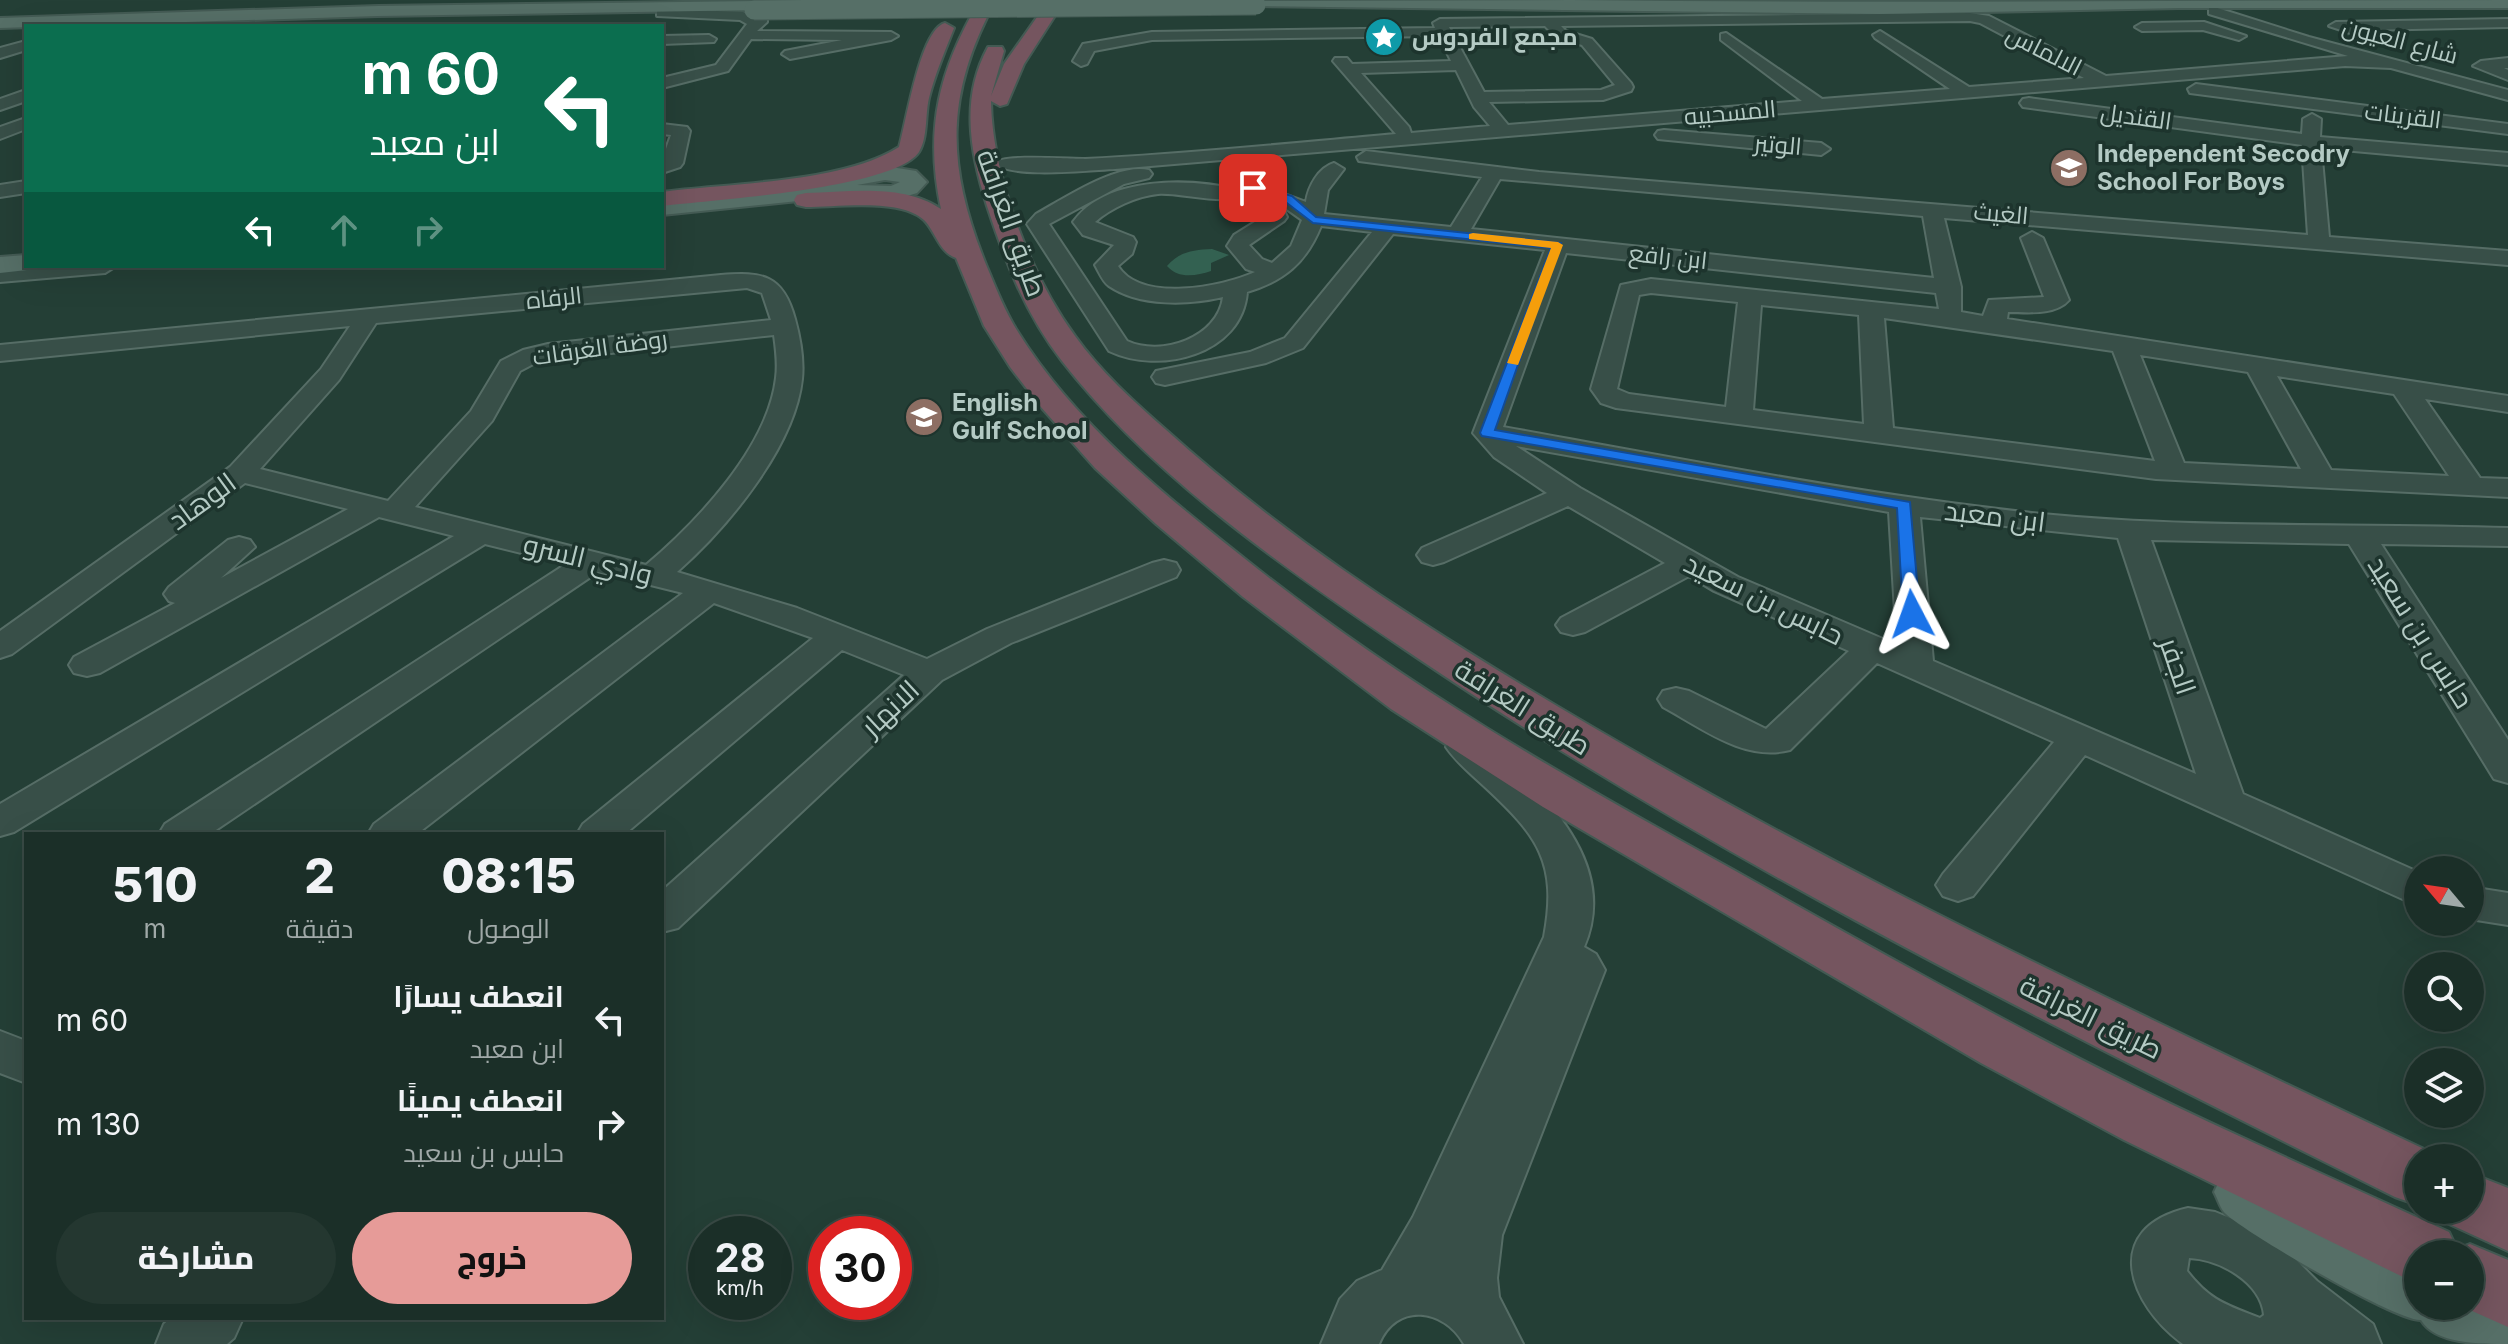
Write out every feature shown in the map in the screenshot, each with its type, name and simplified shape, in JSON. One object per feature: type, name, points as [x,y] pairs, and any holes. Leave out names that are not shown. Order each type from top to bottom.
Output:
[{"type":"highway","points":[[664,200],[809,181],[864,169],[900,156],[910,146],[921,84],[959,0]]},
{"type":"highway","name":"طريق الغرافة","points":[[988,0],[954,74],[943,126],[946,180],[969,257],[1000,328],[1026,366],[1068,417],[1161,512],[1318,635],[1435,719],[1781,922],[2111,1104],[2404,1244]]},
{"type":"highway","name":"طريق الغرافة","points":[[1022,0],[1002,31],[981,92],[981,136],[985,158],[1029,283],[1062,340],[1126,412],[1241,514],[1425,645],[1603,758],[1806,874],[2103,1024],[2402,1166]]},
{"type":"highway","points":[[981,92],[1047,0]]},
{"type":"highway","points":[[1011,234],[1015,224],[1007,172],[993,128],[1014,64],[1057,0]]},
{"type":"highway","points":[[1039,29],[1064,18],[1101,11]]},
{"type":"highway","points":[[928,66],[943,126]]},
{"type":"highway","points":[[718,202],[866,200],[914,206],[930,212],[947,238],[969,257]]},
{"type":"highway","points":[[2484,1209],[2508,1221]]},
{"type":"highway","points":[[2484,1283],[2508,1294]]},
{"type":"main road","points":[[753,16],[852,0]]},
{"type":"main road","points":[[87,24],[376,14],[662,13],[810,7],[920,16],[935,12],[940,0]]},
{"type":"main road","points":[[1067,0],[1060,4],[1063,8],[1101,11],[1394,8],[1689,12],[2070,11],[2408,3],[2508,5]]},
{"type":"main road","points":[[1485,0],[1578,5]]},
{"type":"main road","points":[[1753,0],[1771,7],[1879,9]]},
{"type":"main road","points":[[2258,0],[2314,6]]},
{"type":"main road","points":[[137,24],[376,14],[753,16],[1255,3],[1879,9],[2164,2],[2212,6],[2508,5]]},
{"type":"main road","points":[[1255,3],[1689,12]]},
{"type":"main road","points":[[2259,21],[2258,17],[2265,14],[2314,6],[2408,3]]},
{"type":"main road","points":[[2070,11],[2131,20],[2212,6]]},
{"type":"main road","points":[[0,27],[24,26]]},
{"type":"main road","points":[[0,27],[24,35]]},
{"type":"main road","points":[[664,200],[825,186],[879,173],[902,174],[915,182],[905,190],[882,194],[824,192],[664,209]]},
{"type":"main road","points":[[9,273],[24,256]]},
{"type":"main road","name":"طريق الغرافة","points":[[2111,1104],[2298,1225],[2404,1282]]},
{"type":"main road","points":[[2484,1189],[2508,1196]]},
{"type":"main road","points":[[2476,1320],[2508,1337]]},
{"type":"street","points":[[793,0],[810,7]]},
{"type":"street","name":"شارع العيون","points":[[2212,6],[2314,38],[2357,45]]},
{"type":"street","name":"شارع العيون","points":[[2212,6],[2357,45],[2508,93]]},
{"type":"street","points":[[662,13],[753,16],[798,35],[891,36],[787,59],[798,35]]},
{"type":"street","points":[[664,82],[722,68],[730,63],[753,16]]},
{"type":"street","name":"الالماس","points":[[1443,33],[1438,25],[1449,22],[1976,17],[2105,82]]},
{"type":"street","points":[[2131,20],[2211,27],[2264,44]]},
{"type":"street","points":[[2131,20],[2186,46]]},
{"type":"street","points":[[1477,97],[1603,95],[1625,87],[1587,42],[1555,31],[1549,21]]},
{"type":"street","points":[[2508,23],[2336,26],[2357,45],[2508,30]]},
{"type":"street","points":[[1083,57],[1378,45],[1388,42],[1390,34],[1443,33],[1477,97],[1504,132]]},
{"type":"street","points":[[1880,35],[1967,93]]},
{"type":"street","points":[[0,45],[24,37]]},
{"type":"street","points":[[0,53],[24,37]]},
{"type":"street","points":[[1726,37],[1819,105]]},
{"type":"street","points":[[664,40],[709,39]]},
{"type":"street","points":[[669,58],[683,40]]},
{"type":"street","name":"المسحبيه","points":[[1007,172],[1115,163],[1282,178],[1344,145],[2152,78],[2357,45],[2389,64]]},
{"type":"street","points":[[2508,63],[2481,66],[2508,75]]},
{"type":"street","name":"شارع العيون","points":[[2389,64],[2508,93]]},
{"type":"street","points":[[1439,121],[1400,127],[1344,65],[1462,66]]},
{"type":"street","points":[[2227,67],[2259,81],[2366,93]]},
{"type":"street","name":"القرينات","points":[[2152,78],[2189,88],[2506,132]]},
{"type":"street","points":[[0,105],[24,96]]},
{"type":"street","name":"القنديل","points":[[2003,99],[2311,142],[2508,159]]},
{"type":"street","points":[[2305,103],[2312,119],[2319,243]]},
{"type":"street","points":[[2480,107],[2494,113],[2506,132]]},
{"type":"street","name":"الوتير","points":[[1830,201],[1820,164],[1842,121]]},
{"type":"street","points":[[2,133],[24,124]]},
{"type":"street","name":"الوتير","points":[[1592,124],[1820,164]]},
{"type":"street","points":[[664,129],[681,131],[673,163],[664,166]]},
{"type":"street","points":[[2,133],[24,131]]},
{"type":"street","name":"الغيث","points":[[1344,145],[1369,158],[1494,173],[2508,258]]},
{"type":"street","points":[[1106,271],[1106,265],[1124,249],[1125,242],[1091,230],[1084,222],[1086,217],[1137,190],[1282,178],[1369,158]]},
{"type":"street","points":[[1235,291],[1237,304],[1233,314],[1215,335],[1179,349],[1135,354],[1118,346],[1038,224],[1043,218],[1082,197],[1128,176],[1265,166],[1282,178],[1293,201],[1313,219]]},
{"type":"street","points":[[1070,274],[1106,271],[1120,283],[1155,293],[1182,296],[1235,291],[1275,272],[1296,256],[1310,236],[1318,189],[1282,178],[1228,168]]},
{"type":"street","points":[[0,175],[24,173]]},
{"type":"street","points":[[1457,235],[1494,173]]},
{"type":"street","points":[[1275,272],[1254,264],[1239,250],[1239,243],[1277,217],[1274,209],[1282,178]]},
{"type":"street","points":[[0,191],[24,187]]},
{"type":"street","points":[[1082,197],[1111,203]]},
{"type":"street","points":[[1932,209],[1949,287],[1952,320]]},
{"type":"street","name":"ابن رافع","points":[[1313,219],[1949,287]]},
{"type":"street","points":[[1165,377],[1257,358],[1294,343],[1387,227]]},
{"type":"street","points":[[1994,326],[1997,305],[2009,302],[2040,305],[2057,300],[2032,238]]},
{"type":"street","points":[[1487,433],[1558,245]]},
{"type":"street","points":[[1248,256],[1296,256]]},
{"type":"street","points":[[9,273],[82,268]]},
{"type":"street","name":"الرفاه","points":[[0,353],[742,281],[773,288],[784,326],[789,382],[760,451],[705,526],[675,559],[654,575]]},
{"type":"street","points":[[1923,285],[1927,316]]},
{"type":"street","points":[[2508,404],[1927,316],[1651,286],[1629,290],[1604,389],[1610,397],[1626,402],[2173,471],[2508,488]]},
{"type":"street","points":[[1739,416],[1750,296]]},
{"type":"street","points":[[1871,310],[1879,434]]},
{"type":"street","name":"الوهاد","points":[[0,647],[240,473],[300,411],[330,374],[368,317]]},
{"type":"street","name":"روضة الغرقات","points":[[87,665],[383,510],[482,415],[510,366],[519,360],[548,352],[784,326]]},
{"type":"street","points":[[2124,346],[2173,471]]},
{"type":"street","points":[[2258,366],[2321,478]]},
{"type":"street","points":[[2404,389],[2471,486]]},
{"type":"street","name":"حابس بن سعيد","points":[[1487,433],[1504,451],[1569,494],[1687,564],[1870,650],[2226,802],[2404,884]]},
{"type":"street","name":"ابن معبد","points":[[1487,433],[1904,505],[2044,523],[2131,529],[2508,537]]},
{"type":"street","name":"وادي السرو","points":[[240,473],[709,590],[839,635],[929,672]]},
{"type":"street","points":[[1433,555],[1569,494]]},
{"type":"street","points":[[1904,505],[1916,669]]},
{"type":"street","name":"الجفر","points":[[2131,529],[2226,802]]},
{"type":"street","points":[[0,822],[481,533]]},
{"type":"street","name":"حابس بن سعيد","points":[[2359,535],[2508,770]]},
{"type":"street","points":[[177,616],[173,604],[177,598],[239,547]]},
{"type":"street","points":[[183,832],[593,561]]},
{"type":"street","points":[[1573,625],[1687,564]]},
{"type":"street","name":"الانهار","points":[[664,914],[929,672],[999,636],[1164,570]]},
{"type":"street","points":[[392,832],[709,590]]},
{"type":"street","points":[[600,832],[839,635]]},
{"type":"street","points":[[1676,699],[1757,741],[1776,741],[1870,650]]},
{"type":"street","points":[[1402,1288],[1432,1235],[1553,965],[1573,912],[1567,861],[1558,840],[1514,793],[1435,719]]},
{"type":"street","points":[[1958,885],[2077,739]]},
{"type":"street","points":[[2484,905],[2508,909]]},
{"type":"street","points":[[1483,1326],[1469,1278],[1475,1235],[1581,976],[1579,965],[1573,960],[1564,959],[1553,965]]},
{"type":"street","points":[[2254,1344],[2240,1343],[2214,1333],[2190,1317],[2172,1297],[2161,1276],[2159,1257],[2167,1243],[2182,1235],[2202,1233],[2227,1240],[2261,1262],[2287,1291],[2352,1344]]},
{"type":"street","points":[[1350,1344],[1356,1323],[1368,1307],[1383,1295],[1416,1286],[1446,1292],[1483,1326]]},
{"type":"street","points":[[2266,1344],[2281,1340],[2292,1327],[2294,1311],[2287,1291]]},
{"type":"street","points":[[185,1344],[212,1320]]},
{"type":"shaded area","points":[[1212,249],[1229,255],[1211,263],[1211,271],[1182,275],[1167,266],[1182,254]]},
{"type":"slow traffic","points":[[1473,236],[1558,245],[1514,363]]},
{"type":"place","name":"مجمع الفردوس","points":[[1384,37]]},
{"type":"place","name":"Independent Secodry School For Boys","points":[[2069,168]]},
{"type":"place","name":"English Gulf School","points":[[924,417]]},
{"type":"route","points":[[1253,188],[1266,192],[1266,195],[1288,198],[1313,219],[1558,245],[1487,433],[1904,505],[1912,614]]}]
